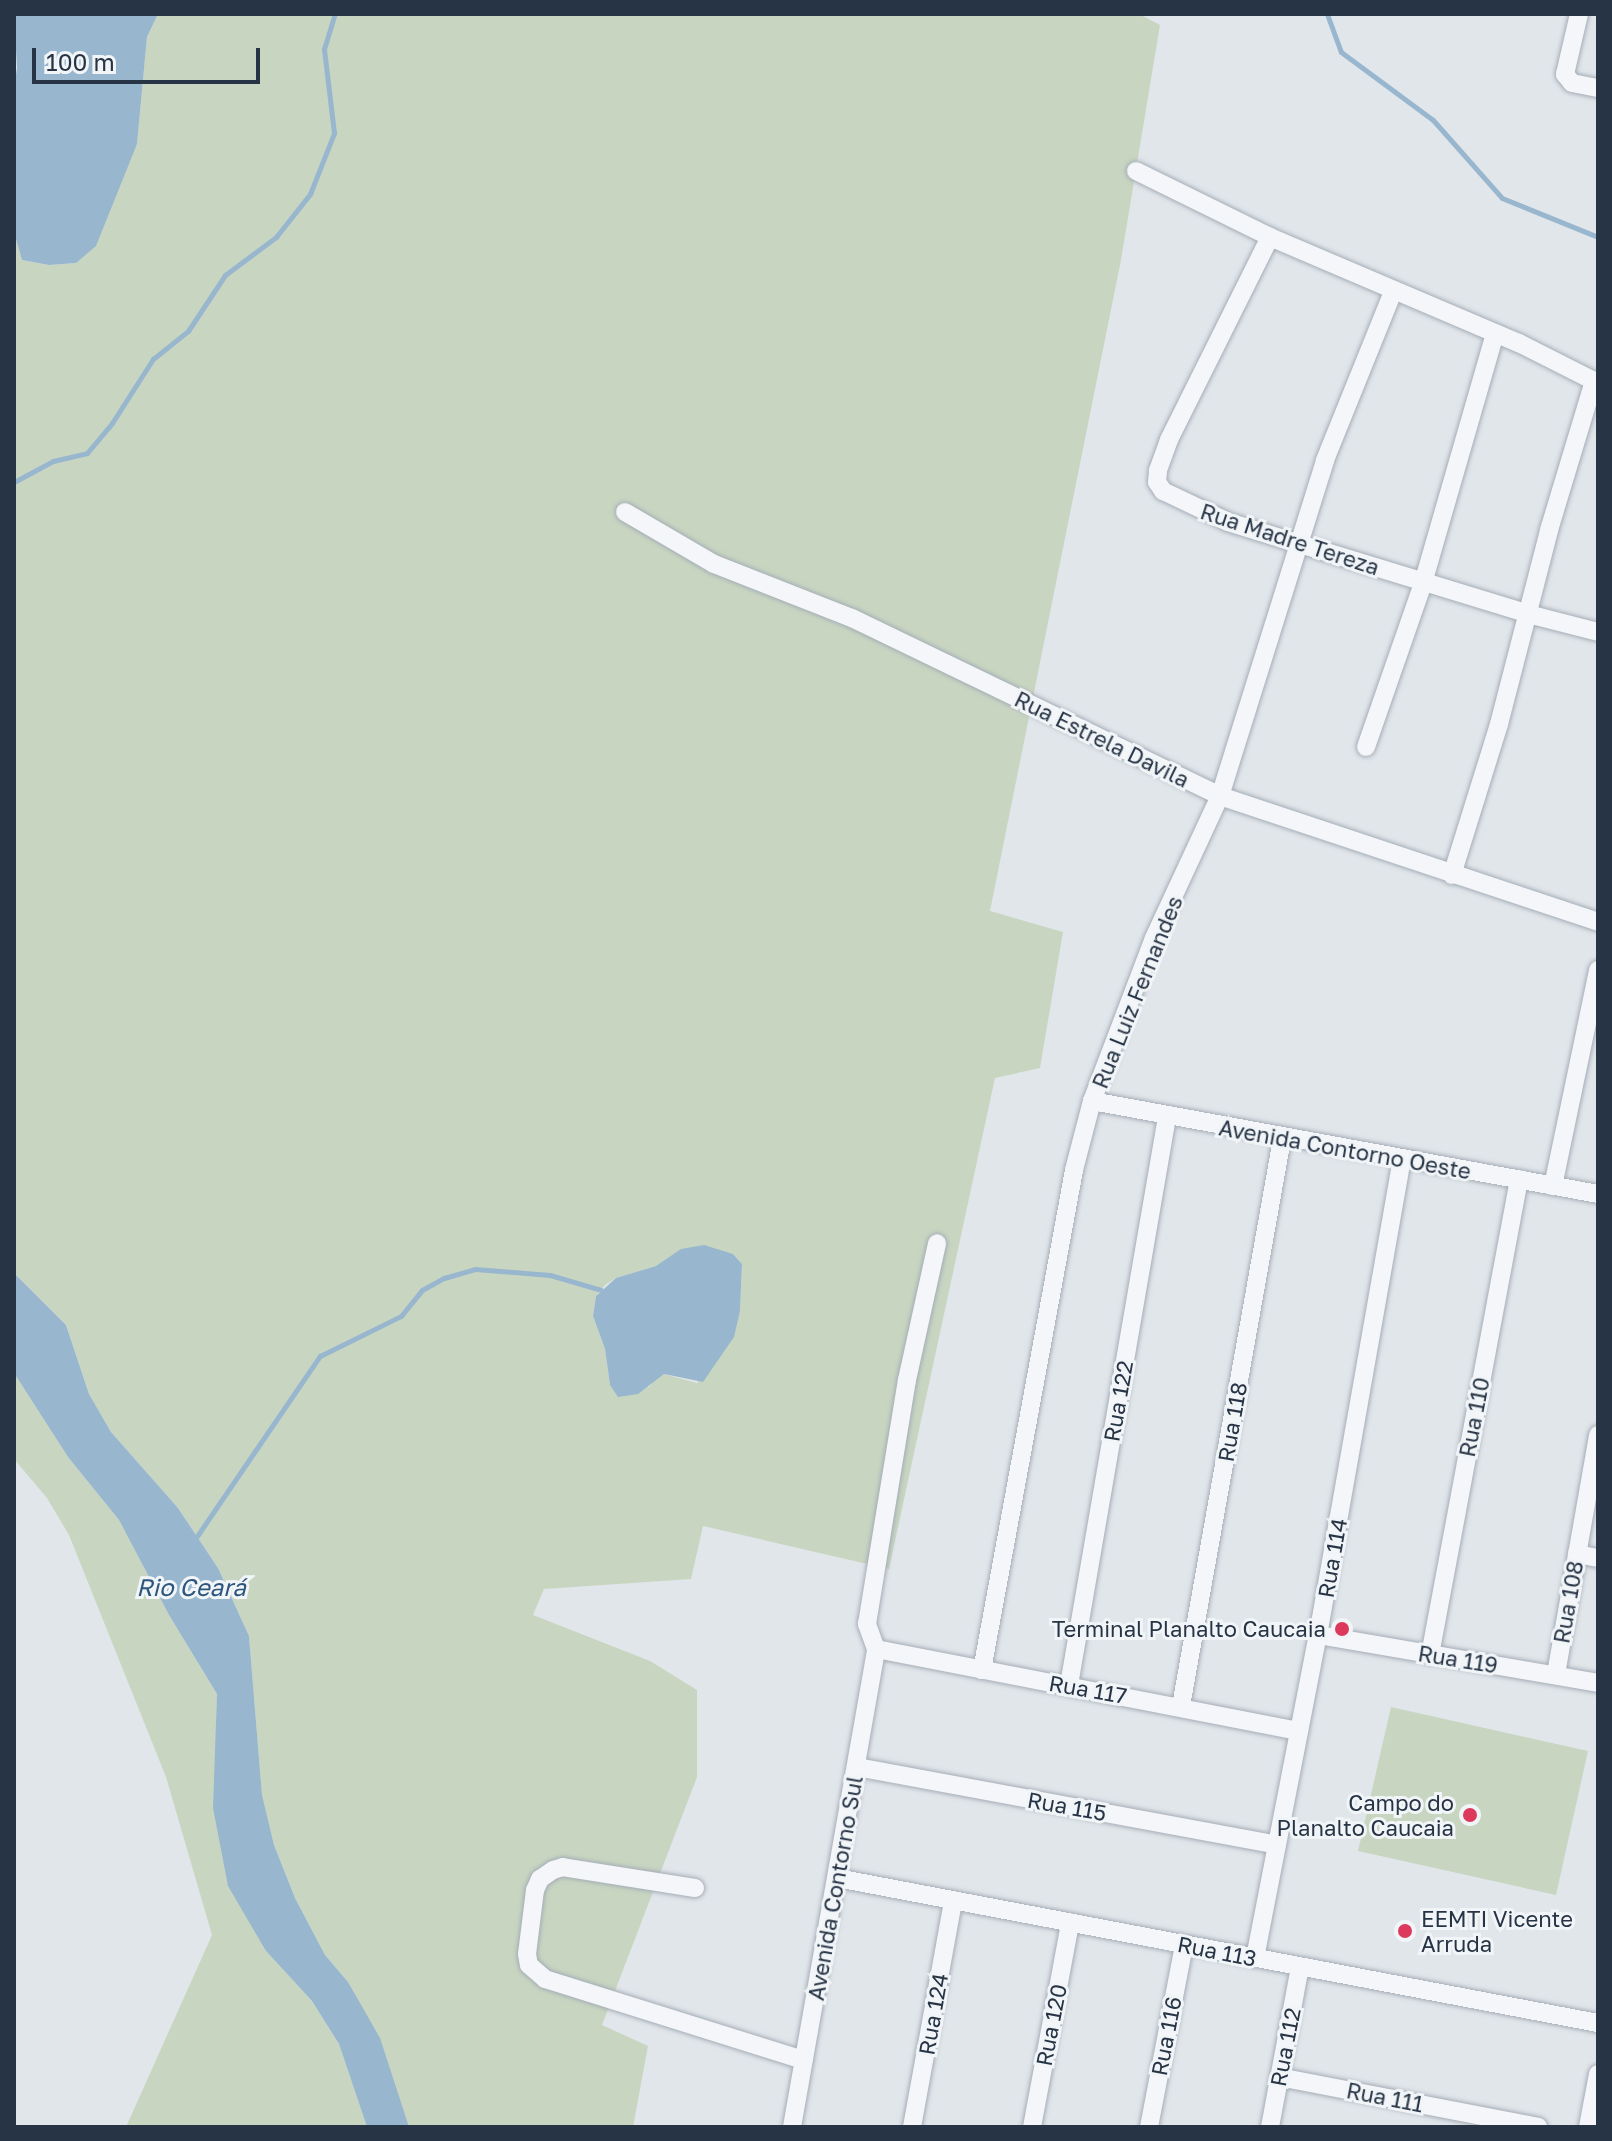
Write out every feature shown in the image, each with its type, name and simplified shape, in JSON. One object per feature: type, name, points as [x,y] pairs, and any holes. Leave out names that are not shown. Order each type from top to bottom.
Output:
[{"type":"street","points":[[1579,14],[1565,74],[1572,83],[1598,88]]},
{"type":"street","points":[[1136,171],[1270,237],[1495,334],[1596,382],[1557,500],[1499,724],[1452,875]]},
{"type":"street","name":"Rua Madre Tereza","points":[[1270,237],[1192,389],[1169,440],[1157,482],[1172,498],[1228,522],[1423,583],[1598,632]]},
{"type":"street","name":"Rua Luiz Fernandes","points":[[982,1670],[1074,1170],[1092,1101],[1154,938],[1220,796],[1325,460],[1393,292]]},
{"type":"street","points":[[1366,747],[1423,583],[1495,334]]},
{"type":"street","name":"Rua Estrela Davila","points":[[625,512],[714,564],[844,614],[1220,796],[1598,922]]},
{"type":"street","points":[[1553,1186],[1591,1024],[1598,970]]},
{"type":"street","name":"Avenida Contorno Oeste","points":[[1092,1101],[1282,1139],[1598,1194]]},
{"type":"street","name":"Rua 122","points":[[1069,1685],[1167,1117]]},
{"type":"street","name":"Rua 118","points":[[1181,1706],[1282,1139]]},
{"type":"street","name":"Rua 114","points":[[1255,1958],[1318,1635],[1402,1158]]},
{"type":"street","name":"Rua 110","points":[[1430,1655],[1519,1179]]},
{"type":"street","name":"Avenida Contorno Sul","points":[[792,2127],[876,1649],[867,1624],[907,1380],[937,1243]]},
{"type":"street","name":"Rua 108","points":[[1556,1674],[1597,1441]]},
{"type":"street","points":[[1577,1554],[1598,1558]]},
{"type":"street","name":"Rua 119","points":[[1318,1635],[1598,1683]]},
{"type":"street","name":"Rua 117","points":[[876,1649],[1299,1731]]},
{"type":"street","name":"Rua 115","points":[[857,1767],[1277,1845]]},
{"type":"street","points":[[695,1888],[563,1867],[553,1870],[540,1879],[535,1890],[527,1954],[529,1965],[545,1979],[804,2060]]},
{"type":"street","name":"Rua 113","points":[[837,1878],[1598,2023]]},
{"type":"street","name":"Rua 124","points":[[912,2127],[953,1901]]},
{"type":"street","name":"Rua 120","points":[[1032,2127],[1070,1923]]},
{"type":"street","name":"Rua 116","points":[[1149,2127],[1184,1945]]},
{"type":"street","name":"Rua 112","points":[[1270,2127],[1300,1967]]},
{"type":"street","points":[[1588,2127],[1598,2074]]},
{"type":"street","name":"Rua 111","points":[[1279,2077],[1538,2127]]},
{"type":"green space","points":[[158,14],[1139,14],[1160,25],[1121,260],[990,911],[1063,932],[1040,1068],[995,1078],[889,1569],[703,1526],[691,1579],[544,1589],[533,1615],[650,1661],[697,1690],[697,1777],[602,2025],[648,2046],[633,2127],[409,2127],[348,1982],[325,1955],[295,1898],[274,1845],[262,1796],[249,1636],[218,1568],[178,1508],[111,1432],[89,1394],[66,1325],[14,1273],[14,232],[22,260],[49,265],[76,263],[137,144],[147,37]],"holes":[[[733,1254],[742,1264],[740,1311],[697,1383],[664,1374],[657,1376],[649,1387],[610,1385],[605,1349],[593,1316],[596,1296],[605,1285],[616,1278],[656,1266]]]},
{"type":"green space","points":[[14,1373],[68,1457],[119,1520],[169,1615],[217,1694],[216,1742],[266,1951],[312,2001],[339,2044],[367,2127],[126,2127],[212,1935],[166,1777],[69,1535],[47,1498],[14,1459]]},
{"type":"green space","name":"Campo do Planalto Caucaia","points":[[1391,1707],[1588,1751],[1556,1895],[1358,1851]]},
{"type":"water","points":[[14,14],[158,14],[147,37],[137,144],[96,246],[76,263],[49,265],[22,260],[14,232],[14,87],[17,68]]},
{"type":"water","points":[[704,1245],[733,1254],[742,1264],[740,1311],[734,1337],[703,1382],[664,1374],[638,1394],[618,1397],[610,1385],[605,1349],[593,1316],[596,1296],[616,1278],[656,1266],[681,1249]]},
{"type":"water","name":"Rio Ceará","points":[[14,1273],[66,1325],[89,1394],[111,1432],[178,1508],[218,1568],[249,1636],[262,1795],[274,1845],[295,1898],[325,1955],[348,1982],[380,2038],[409,2127],[367,2127],[339,2044],[312,2001],[266,1951],[228,1886],[213,1808],[217,1694],[169,1615],[119,1520],[68,1457],[14,1373]]},
{"type":"waterway","points":[[14,482],[53,461],[87,453],[112,423],[153,359],[188,331],[225,275],[276,237],[310,194],[334,133],[324,49],[335,14]]},
{"type":"waterway","points":[[1327,14],[1341,52],[1433,120],[1502,198],[1598,237]]},
{"type":"waterway","points":[[195,1539],[320,1356],[401,1316],[422,1290],[444,1278],[475,1269],[550,1275],[601,1290]]},
{"type":"place","name":"Terminal Planalto Caucaia","points":[[1342,1629]]},
{"type":"place","name":"Campo do Planalto Caucaia","points":[[1470,1815]]},
{"type":"place","name":"EEMTI Vicente Arruda","points":[[1405,1931]]}]
